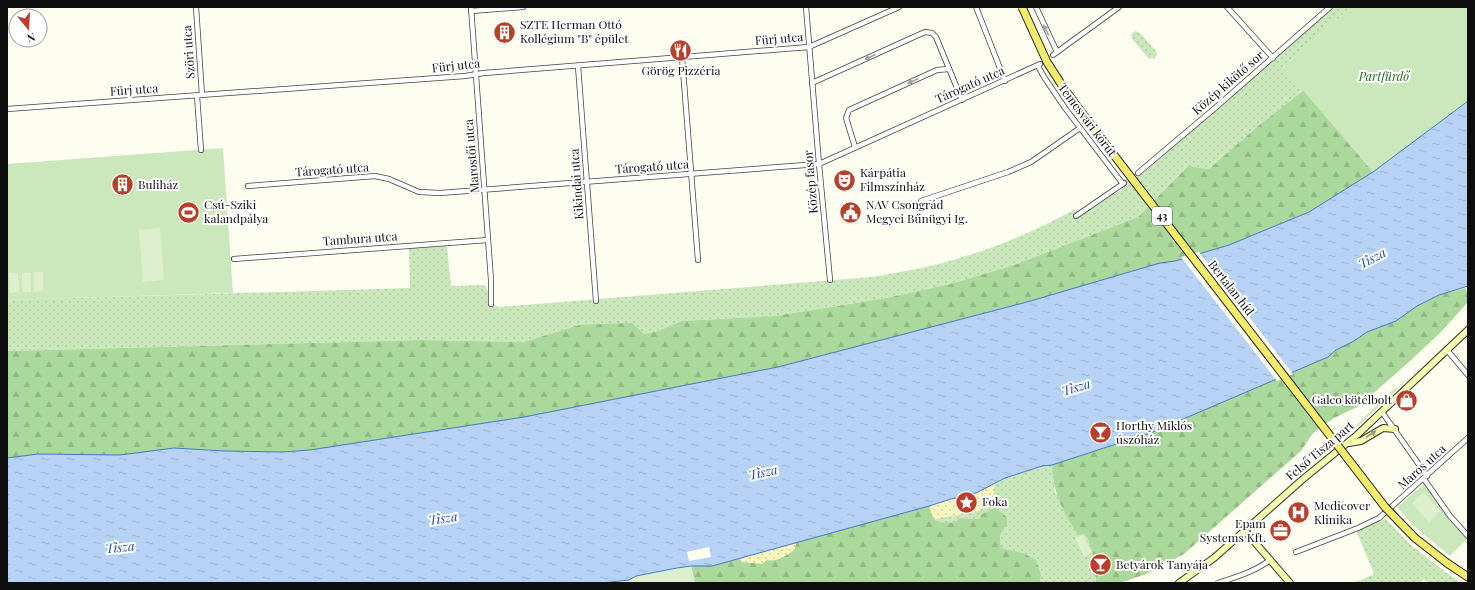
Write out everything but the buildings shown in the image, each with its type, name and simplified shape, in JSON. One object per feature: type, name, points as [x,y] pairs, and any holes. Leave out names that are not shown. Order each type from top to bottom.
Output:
[{"type":"main road","name":"Bertalan híd","points":[[1022,7],[1047,62],[1065,90],[1385,507],[1415,538],[1468,577]]},
{"type":"street","name":"Szöri utca","points":[[196,7],[202,95]]},
{"type":"street","points":[[471,9],[523,7]]},
{"type":"street","name":"Közép fasor","points":[[806,7],[830,280]]},
{"type":"street","name":"Fürj utca","points":[[7,109],[465,76],[809,47],[899,7]]},
{"type":"street","points":[[976,7],[1005,81]]},
{"type":"street","points":[[1036,7],[1055,54],[1119,7]]},
{"type":"street","points":[[1227,7],[1273,58]]},
{"type":"street","name":"Közép kikötő sor","points":[[1138,173],[1273,58],[1330,7]]},
{"type":"street","name":"Marostői utca","points":[[471,9],[485,190],[491,280],[491,304]]},
{"type":"street","points":[[812,83],[925,32],[932,33],[936,37],[962,100]]},
{"type":"street","points":[[682,57],[698,260]]},
{"type":"street","name":"Tárogató utca","points":[[248,186],[375,176],[382,177],[419,192],[429,194],[819,164],[1039,65]]},
{"type":"street","name":"Temesvári körút","points":[[1039,65],[1044,77],[1080,128],[1124,183],[1076,216]]},
{"type":"street","name":"Kikindai utca","points":[[578,66],[596,301]]},
{"type":"street","points":[[855,147],[846,118],[849,110],[937,70],[949,69]]},
{"type":"street","points":[[197,96],[201,150]]},
{"type":"street","points":[[921,201],[1019,168],[1031,162],[1080,128]]},
{"type":"street","name":"Tambura utca","points":[[234,259],[488,240]]},
{"type":"street","name":"Felső Tisza part","points":[[1179,583],[1214,558],[1303,479],[1347,443],[1382,412],[1468,330]]},
{"type":"street","points":[[1447,350],[1468,375]]},
{"type":"street","points":[[1382,412],[1395,429],[1450,516],[1468,536]]},
{"type":"street","points":[[1347,443],[1361,441],[1384,428],[1395,429]]},
{"type":"street","name":"Maros utca","points":[[1296,552],[1371,522],[1389,510],[1468,438]]},
{"type":"street","points":[[1245,531],[1290,583]]},
{"type":"street","points":[[1218,583],[1261,567],[1270,560]]},
{"type":"green space","points":[[1334,7],[1351,7],[1283,67],[1304,90],[1258,126],[1209,169],[1188,166],[1138,217],[1014,265],[950,284],[886,298],[775,316],[682,321],[658,331],[644,334],[579,325],[524,342],[421,340],[7,351],[7,300],[410,288],[409,248],[447,246],[451,286],[485,285],[494,305],[499,307],[872,277],[943,263],[1015,238],[1074,210],[1084,213],[1119,191],[1144,172]]},
{"type":"green space","name":"Partfürdő","points":[[1351,7],[1468,7],[1468,101],[1373,172],[1283,67]]},
{"type":"green space","points":[[1135,31],[1140,33],[1156,51],[1157,55],[1155,58],[1149,59],[1133,40],[1131,35]]},
{"type":"green space","points":[[1304,90],[1373,172],[1309,212],[1229,245],[1175,261],[1160,263],[1027,302],[778,367],[524,417],[310,450],[282,452],[200,449],[120,455],[38,454],[7,458],[7,351],[421,340],[524,342],[579,325],[632,323],[644,334],[658,331],[682,321],[775,316],[886,298],[950,284],[1014,265],[1138,217],[1188,166],[1209,169],[1258,126]]},
{"type":"green space","points":[[223,148],[233,293],[7,300],[7,164]]},
{"type":"green space","points":[[160,228],[164,280],[143,282],[139,230]]},
{"type":"green space","points":[[34,272],[43,272],[43,291],[34,292]]},
{"type":"green space","points":[[9,273],[18,273],[19,292],[10,293]]},
{"type":"green space","points":[[22,273],[31,273],[31,292],[22,292]]},
{"type":"green space","points":[[1465,288],[1468,294],[1468,302],[1441,332],[1359,406],[1334,418],[1313,433],[1301,451],[1184,554],[1146,574],[1120,583],[1096,583],[1095,573],[1109,567],[1103,552],[1093,555],[1088,539],[1084,534],[1078,535],[1068,518],[1054,485],[1052,465],[1153,432],[1328,357],[1336,350],[1354,341],[1367,332],[1396,321],[1417,306],[1439,295]]},
{"type":"green space","points":[[1404,381],[1405,382],[1354,430],[1353,428],[1361,420]]},
{"type":"green space","points":[[1052,465],[1055,492],[1088,539],[1093,555],[1103,551],[1109,567],[1095,573],[1096,583],[1040,583],[1041,575],[1023,553],[1001,548],[1000,535],[979,519],[960,518],[954,523],[938,523],[934,519],[929,506],[994,485],[1005,478],[1042,466]]},
{"type":"green space","points":[[1425,483],[1452,523],[1468,538],[1450,556],[1414,526],[1397,507]]},
{"type":"green space","points":[[1424,492],[1440,511],[1429,522],[1412,503]]},
{"type":"green space","points":[[929,506],[934,519],[938,522],[954,523],[960,518],[979,519],[982,514],[995,508],[1006,516],[1007,524],[1000,535],[1001,548],[1023,553],[1036,560],[1041,575],[1040,583],[695,583],[691,566],[712,566]]},
{"type":"green space","points":[[1386,519],[1410,544],[1444,571],[1462,583],[1428,583],[1424,579],[1420,583],[1357,583],[1356,582],[1374,574],[1356,530]]},
{"type":"green space","points":[[1083,535],[1092,553],[1084,557],[1075,538]]},
{"type":"green space","points":[[691,566],[695,583],[601,583],[629,580],[636,576]]},
{"type":"sand","name":"Foka","points":[[994,485],[993,497],[989,506],[975,512],[934,519],[929,506]]},
{"type":"sand","points":[[796,543],[795,549],[789,554],[778,559],[767,560],[762,564],[742,562],[739,558]]},
{"type":"water","name":"Tisza","points":[[1468,101],[1468,286],[1439,295],[1417,306],[1396,321],[1367,332],[1354,341],[1336,350],[1328,357],[1153,432],[1052,465],[1042,466],[1005,478],[976,493],[712,566],[677,568],[636,576],[629,580],[601,583],[7,583],[7,458],[38,454],[120,455],[174,448],[282,452],[310,450],[524,417],[778,367],[1027,302],[1160,263],[1175,261],[1229,245],[1309,212],[1373,172]]},
{"type":"pier","points":[[1199,252],[1293,374],[1277,381],[1181,257]]},
{"type":"pier","points":[[709,547],[711,557],[689,561],[687,552]]},
{"type":"tunnel","points":[[1125,183],[1138,173]]},
{"type":"place","name":"SZTE Herman Ottó Kollégium \"B\" épület","points":[[504,32]]},
{"type":"place","name":"Görög Pizzéria","points":[[681,50]]},
{"type":"place","name":"Kárpátia Filmszínház","points":[[845,180]]},
{"type":"place","name":"Buliház","points":[[123,185]]},
{"type":"place","name":"Csú-Sziki kalandpálya","points":[[188,212]]},
{"type":"place","name":"NAV Csongrád Megyei Bűnügyi Ig.","points":[[850,212]]},
{"type":"place","name":"Galco kötélbolt","points":[[1407,400]]},
{"type":"place","name":"Horthy Miklós úszóház","points":[[1100,433]]},
{"type":"place","name":"Foka","points":[[966,502]]},
{"type":"place","name":"Medicover Klinika","points":[[1298,513]]},
{"type":"place","name":"Epam Systems Kft.","points":[[1281,531]]},
{"type":"place","name":"Betyárok Tanyája","points":[[1100,565]]}]
